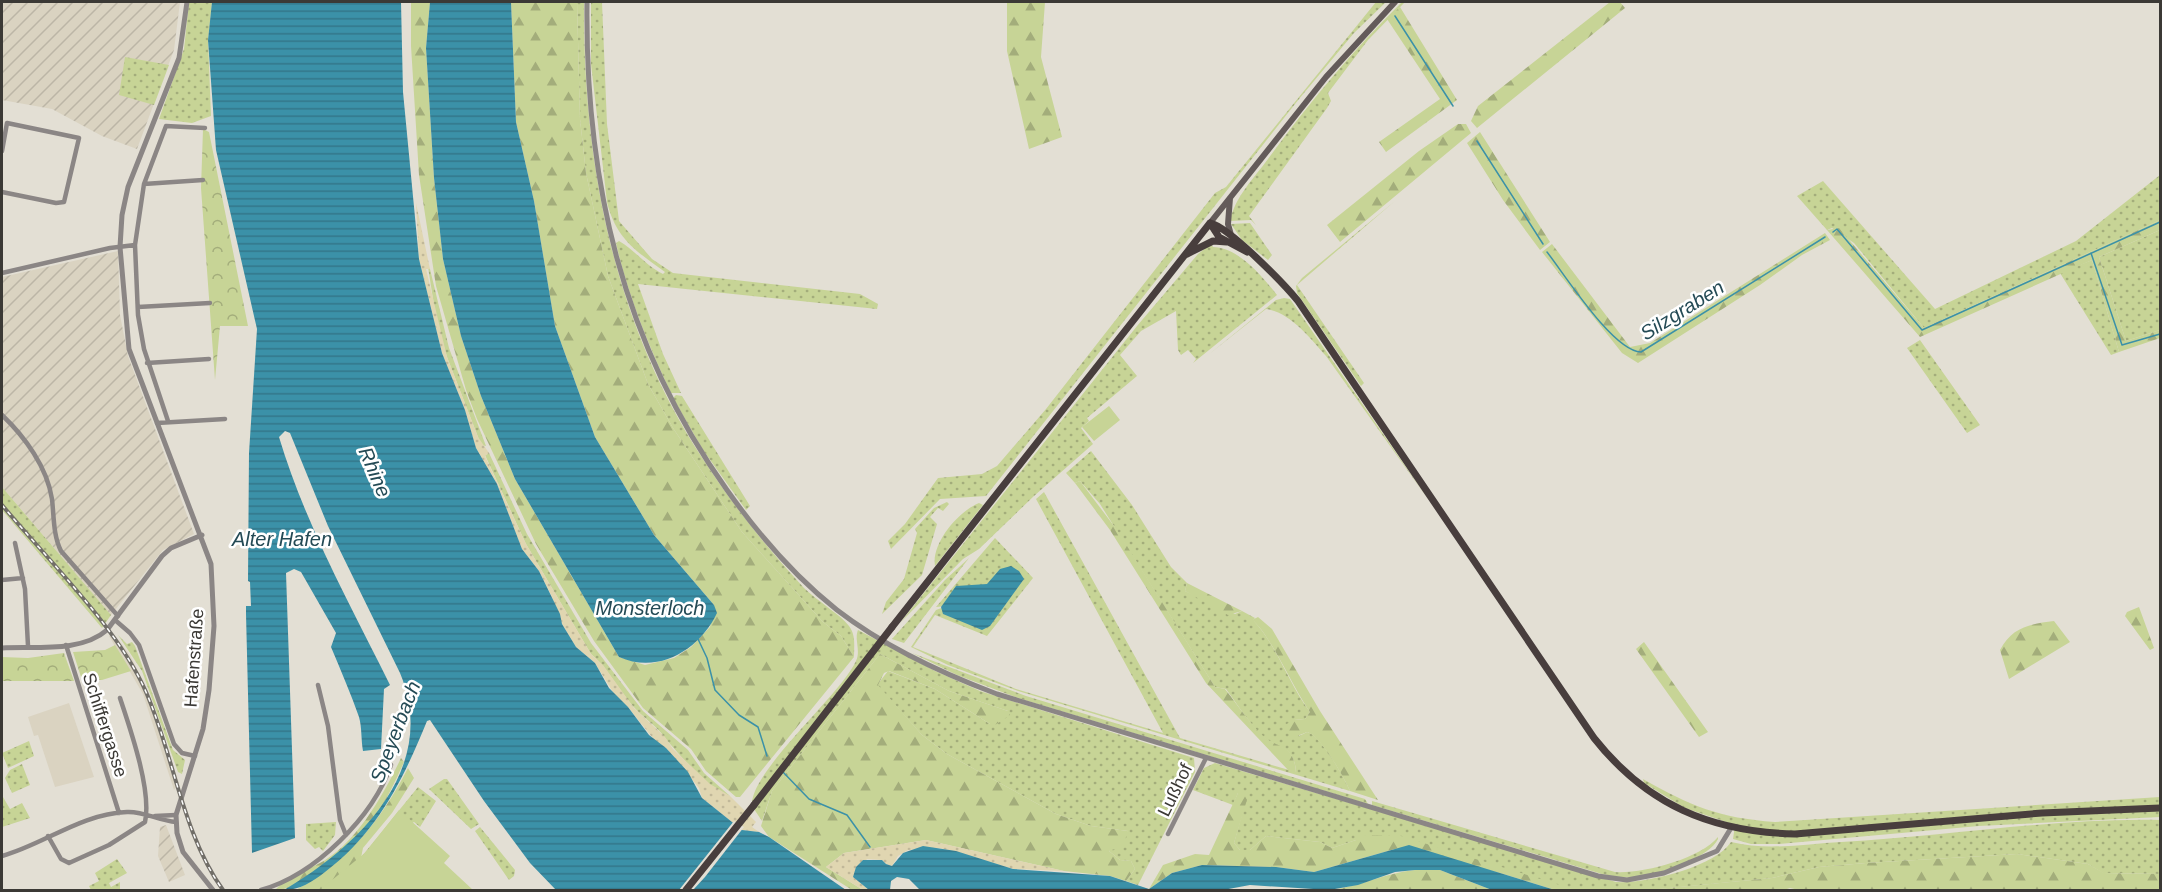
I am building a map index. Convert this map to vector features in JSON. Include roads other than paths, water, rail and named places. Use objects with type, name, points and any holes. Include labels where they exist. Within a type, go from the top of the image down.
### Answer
[{"type":"main road","points":[[686,891],[1184,255],[1326,77],[1395,2]]},
{"type":"main road","points":[[1229,238],[1230,198]]},
{"type":"main road","points":[[1210,223],[1213,231],[1229,238],[1248,252],[1298,301],[1605,752],[1627,776],[1661,800],[1698,818],[1731,828],[1795,834],[2031,814],[2160,808]]},
{"type":"main road","points":[[1184,255],[1210,242],[1229,238]]},
{"type":"street","name":"Hafenstraße","points":[[187,2],[179,58],[128,187],[122,215],[120,247],[129,349],[202,535],[211,564],[214,626],[203,729],[185,782],[176,822],[183,852],[213,891]]},
{"type":"street","points":[[587,2],[590,99],[609,225],[627,294],[655,368],[690,435],[761,534],[794,572],[839,612],[929,665],[1017,701],[1612,879],[1643,879],[1710,855],[1722,846],[1731,828]]},
{"type":"street","points":[[2,151],[3,133],[7,123],[79,138],[64,202],[56,203],[2,192]]},
{"type":"street","points":[[154,123],[166,126],[205,128]]},
{"type":"street","points":[[166,126],[144,184],[135,245],[138,307],[147,363],[168,421]]},
{"type":"street","points":[[144,184],[203,180]]},
{"type":"street","points":[[2,273],[135,245]]},
{"type":"street","points":[[138,307],[210,303]]},
{"type":"street","points":[[147,363],[209,359]]},
{"type":"street","points":[[2,415],[32,452],[44,471],[52,499],[57,540],[61,551],[139,645],[174,744],[182,753],[195,756]]},
{"type":"street","points":[[157,423],[225,418]]},
{"type":"street","points":[[2,648],[66,645],[95,639],[116,618],[167,551],[202,535]]},
{"type":"street","points":[[15,543],[23,578],[28,646]]},
{"type":"street","points":[[2,580],[23,578]]},
{"type":"street","name":"Schiffergasse","points":[[66,645],[119,813]]},
{"type":"street","points":[[318,685],[328,726],[340,820],[346,835]]},
{"type":"street","points":[[48,836],[66,863],[73,862],[145,822],[138,752],[120,698]]},
{"type":"street","name":"Lußhof","points":[[1168,834],[1206,758]]},
{"type":"street","points":[[261,891],[299,872],[346,835],[374,799],[391,765]]},
{"type":"street","points":[[2,856],[30,847],[82,821],[119,813],[153,816],[176,822]]},
{"type":"street","points":[[153,816],[176,815]]},
{"type":"water","points":[[212,2],[401,2],[403,92],[419,259],[442,353],[465,410],[476,448],[497,484],[522,549],[539,571],[560,614],[562,624],[576,647],[595,663],[609,688],[628,707],[649,735],[666,748],[688,772],[702,798],[742,830],[759,832],[769,837],[846,890],[556,890],[530,863],[484,801],[430,720],[427,721],[398,784],[374,823],[360,840],[315,879],[301,887],[284,890],[339,851],[364,827],[385,801],[401,772],[409,741],[410,708],[400,673],[328,526],[290,433],[285,431],[279,437],[302,501],[329,563],[390,685],[384,689],[381,749],[363,751],[359,717],[331,647],[336,633],[301,572],[294,569],[286,573],[295,838],[252,853],[246,606],[251,606],[250,582],[248,581],[249,453],[257,329],[216,150],[208,40]]},
{"type":"water","name":"Monsterloch","points":[[430,2],[511,2],[516,122],[534,201],[555,326],[595,437],[654,535],[714,605],[717,613],[700,638],[677,655],[649,663],[634,662],[619,657],[515,479],[481,396],[461,336],[443,259],[434,178],[426,48]]},
{"type":"water","points":[[1011,566],[1019,571],[1024,579],[990,626],[982,630],[943,614],[941,607],[956,586],[987,584],[1000,569]]},
{"type":"water","points":[[1409,845],[1555,890],[1492,890],[1440,870],[1395,872],[1358,885],[1329,890],[1250,885],[1223,890],[920,890],[909,879],[897,877],[891,881],[890,890],[869,890],[853,877],[856,867],[863,860],[882,860],[892,866],[903,853],[923,846],[956,851],[1013,869],[1110,876],[1149,889],[1172,873],[1202,865],[1276,867],[1314,872]]},
{"type":"waterway","name":"Silzgraben","points":[[1395,16],[1453,106]]},
{"type":"waterway","name":"Silzgraben","points":[[1477,141],[1543,244]]},
{"type":"waterway","name":"Silzgraben","points":[[1833,232],[1837,229],[1922,330],[2160,222]]},
{"type":"waterway","name":"Silzgraben","points":[[1547,252],[1604,326],[1617,339],[1641,352],[1825,237]]},
{"type":"waterway","name":"Silzgraben","points":[[2091,253],[2122,345],[2160,334]]},
{"type":"waterway","points":[[698,639],[707,658],[715,690],[739,715],[758,727],[767,756]]},
{"type":"waterway","points":[[782,771],[809,799],[847,815],[870,847]]},
{"type":"railway","points":[[2,505],[100,619],[134,668],[156,717],[198,844],[223,890]]},
{"type":"water label","name":"Rhine","points":[[375,472]]},
{"type":"water label","name":"Alter Hafen","points":[[282,539]]},
{"type":"water label","name":"Speyerbach","points":[[395,732]]}]
